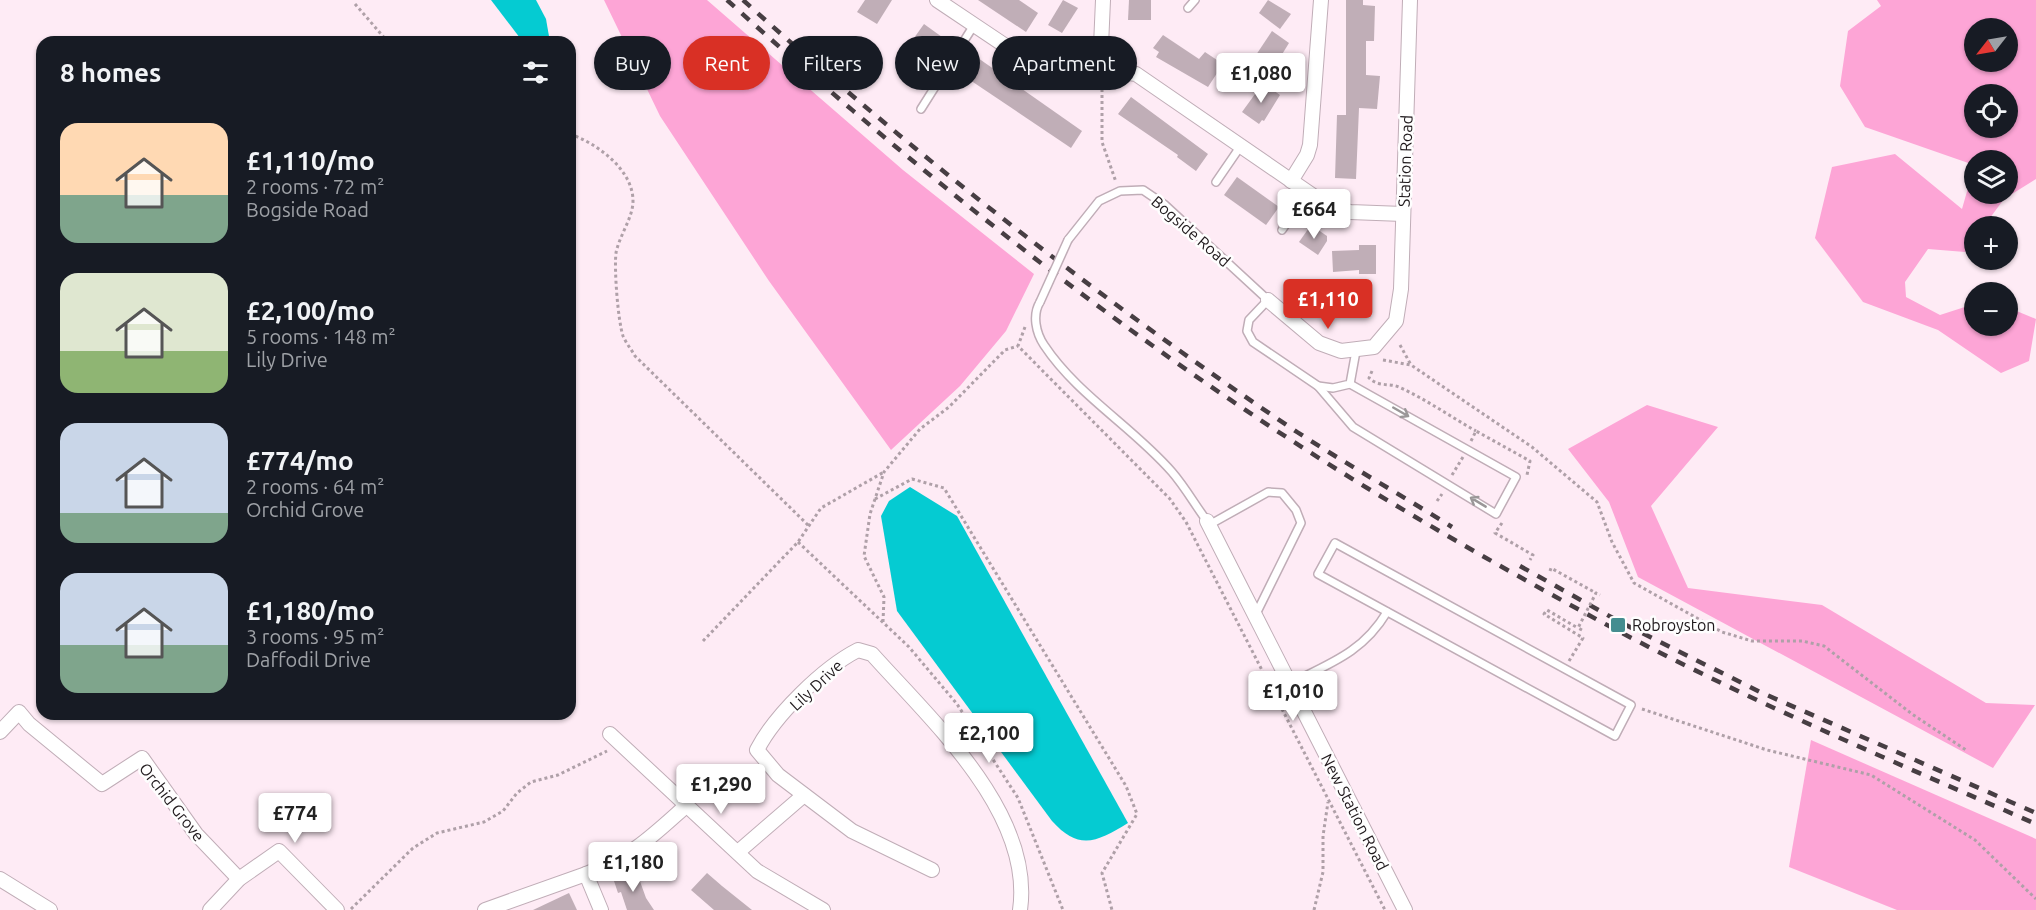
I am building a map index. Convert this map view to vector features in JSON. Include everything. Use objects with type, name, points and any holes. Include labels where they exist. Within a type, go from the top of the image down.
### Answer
[{"type":"street","points":[[937,0],[992,37]]},
{"type":"street","points":[[1102,36],[1104,0]]},
{"type":"street","points":[[1291,181],[1307,155],[1310,145],[1321,0]]},
{"type":"street","name":"Station Road","points":[[1356,351],[1374,347],[1396,321],[1401,289],[1410,0]]},
{"type":"street","points":[[1137,75],[1328,206],[1350,212],[1403,214]]},
{"type":"street","name":"Bogside Road","points":[[1268,300],[1319,343],[1341,351],[1356,351]]},
{"type":"street","name":"New Station Road","points":[[1208,523],[1405,910]]},
{"type":"street","name":"Lily Drive","points":[[932,870],[852,831],[778,775],[757,750],[765,735],[790,708],[844,657],[858,650],[872,654],[974,769],[1011,837],[1019,862],[1023,891],[1020,910]]},
{"type":"street","name":"Orchid Grove","points":[[0,732],[19,712],[29,724],[102,784],[142,758],[196,834],[239,879]]},
{"type":"street","points":[[610,734],[757,871],[823,910]]},
{"type":"street","points":[[738,852],[804,795]]},
{"type":"street","points":[[485,910],[619,862],[637,850],[687,805]]},
{"type":"street","points":[[210,910],[239,879],[279,851],[337,910]]},
{"type":"street","points":[[586,874],[601,910]]},
{"type":"street","points":[[0,879],[50,910]]},
{"type":"lane","points":[[1188,8],[1195,0]]},
{"type":"lane","points":[[921,109],[974,25]]},
{"type":"lane","points":[[1216,182],[1240,147]]},
{"type":"lane","name":"Bogside Road","points":[[1120,191],[1143,190],[1165,205],[1268,300]]},
{"type":"lane","points":[[1120,191],[1099,201],[1068,240],[1038,305],[1036,327],[1043,345],[1076,382],[1172,472],[1208,523],[1268,492],[1282,493],[1296,510],[1301,524],[1255,615]]},
{"type":"lane","points":[[1281,230],[1307,193]]},
{"type":"lane","points":[[1268,300],[1249,320],[1247,331],[1253,342],[1318,386],[1353,427],[1496,514],[1516,477],[1350,384],[1333,388],[1318,386]]},
{"type":"lane","points":[[1350,384],[1356,351]]},
{"type":"lane","points":[[1335,543],[1631,705],[1614,736],[1387,612],[1318,574],[1335,543]]},
{"type":"lane","points":[[1291,683],[1355,650],[1376,630],[1387,612]]},
{"type":"path","points":[[356,4],[383,36]]},
{"type":"path","points":[[1103,90],[1102,142],[1120,191]]},
{"type":"path","points":[[576,136],[588,140],[612,159],[627,180],[633,201],[616,254],[620,324],[624,338],[635,356],[809,526]]},
{"type":"path","points":[[1018,346],[1020,335],[1038,305]]},
{"type":"path","points":[[1400,345],[1411,365]]},
{"type":"path","points":[[703,641],[798,542],[821,508],[884,472],[920,429],[949,407],[1005,350],[1018,346]]},
{"type":"path","points":[[1018,346],[1170,499],[1186,522],[1385,910]]},
{"type":"path","points":[[1383,360],[1411,365],[1562,470],[1597,502],[1612,542],[1634,583],[1722,632],[1752,641],[1802,641],[1824,646],[1912,714],[1966,750]]},
{"type":"path","points":[[1372,371],[1369,378],[1380,386],[1398,386],[1476,431]]},
{"type":"path","points":[[884,472],[875,499],[864,556],[884,597],[884,623]]},
{"type":"path","points":[[875,499],[912,479],[944,488],[1126,786],[1137,814],[1102,873],[1112,910]]},
{"type":"path","points":[[1495,533],[1533,555],[1530,560]]},
{"type":"path","points":[[1550,571],[1551,568],[1598,594],[1580,629],[1547,610],[1544,614],[1583,638],[1565,669]]},
{"type":"path","points":[[1631,705],[1767,750],[1871,775],[1975,840],[2036,899]]},
{"type":"path","points":[[349,910],[413,848],[437,833],[484,822],[503,811],[517,793],[531,782],[558,775],[579,763],[622,745]]},
{"type":"path","points":[[1314,910],[1323,872],[1323,836],[1328,802]]},
{"type":"shaded area","points":[[604,0],[707,0],[749,36],[683,36],[683,90],[770,90],[770,55],[782,65],[782,90],[811,90],[903,170],[1034,274],[1006,331],[960,386],[891,450],[769,281],[660,116],[647,90],[671,90],[671,36],[621,36]]},
{"type":"shaded area","points":[[1877,0],[2036,0],[2036,179],[2018,190],[2018,150],[1964,150],[1964,162],[1865,127],[1840,86],[1848,31],[1881,6]]},
{"type":"shaded area","points":[[1895,154],[1962,209],[1964,202],[1964,204],[2000,204],[1991,216],[1964,216],[1964,252],[1928,249],[1905,282],[1906,297],[1940,315],[1964,307],[1964,336],[2018,336],[2018,312],[2036,319],[2029,361],[2001,373],[1938,330],[1863,302],[1815,238],[1832,167]]},
{"type":"shaded area","points":[[1647,405],[1718,427],[1651,506],[1688,588],[1822,605],[1986,703],[2035,705],[1993,768],[1638,577],[1609,502],[1568,449]]},
{"type":"shaded area","points":[[1811,740],[2036,839],[2036,910],[1897,910],[1789,867]]},
{"type":"water","points":[[491,0],[536,0],[546,19],[549,36],[518,36]]},
{"type":"water","points":[[910,487],[957,516],[1128,823],[1097,839],[1080,840],[1071,837],[1052,821],[897,611],[881,516],[889,501]]},
{"type":"building","points":[[865,0],[892,0],[877,24],[857,12]]},
{"type":"building","points":[[978,0],[1019,0],[1038,13],[1026,32]]},
{"type":"building","points":[[1063,0],[1078,8],[1062,33],[1048,25]]},
{"type":"building","points":[[1129,0],[1151,0],[1151,20],[1128,20]]},
{"type":"building","points":[[1268,0],[1291,14],[1280,29],[1259,13]]},
{"type":"building","points":[[1346,0],[1363,0],[1363,5],[1375,6],[1374,41],[1366,41],[1366,75],[1380,76],[1377,109],[1359,108],[1356,179],[1335,178],[1337,115],[1346,115]]},
{"type":"building","points":[[924,24],[941,36],[915,36]]},
{"type":"building","points":[[1272,31],[1289,43],[1270,74],[1252,61]]},
{"type":"building","points":[[1163,35],[1199,59],[1205,52],[1223,64],[1208,87],[1156,57],[1159,52],[1153,48]]},
{"type":"building","points":[[980,59],[992,68],[992,90],[1024,90],[1082,131],[1071,148],[980,87]]},
{"type":"building","points":[[1263,83],[1280,95],[1264,121],[1262,120],[1259,124],[1242,112]]},
{"type":"building","points":[[1131,97],[1208,154],[1196,171],[1177,157],[1178,155],[1118,114]]},
{"type":"building","points":[[1237,177],[1279,207],[1266,225],[1224,195]]},
{"type":"building","points":[[1311,225],[1327,236],[1327,241],[1318,255],[1299,242]]},
{"type":"building","points":[[1359,245],[1376,245],[1376,274],[1359,274],[1359,270],[1333,272],[1332,251],[1359,250]]},
{"type":"building","points":[[637,873],[646,898],[654,910],[627,910],[621,892],[618,893],[614,881]]},
{"type":"building","points":[[707,873],[752,910],[714,910],[691,890]]},
{"type":"building","points":[[569,893],[577,910],[533,910]]},
{"type":"railway","points":[[727,0],[862,119],[1002,233],[1146,341],[1328,464],[1505,568],[1689,667],[1804,722],[2036,824]]},
{"type":"railway","points":[[743,0],[943,171],[1082,279],[1297,432],[1452,527]]},
{"type":"railway","points":[[1520,566],[1620,622],[1760,692],[2036,813]]},
{"type":"place","name":"Robroyston","points":[[1618,625]]}]
